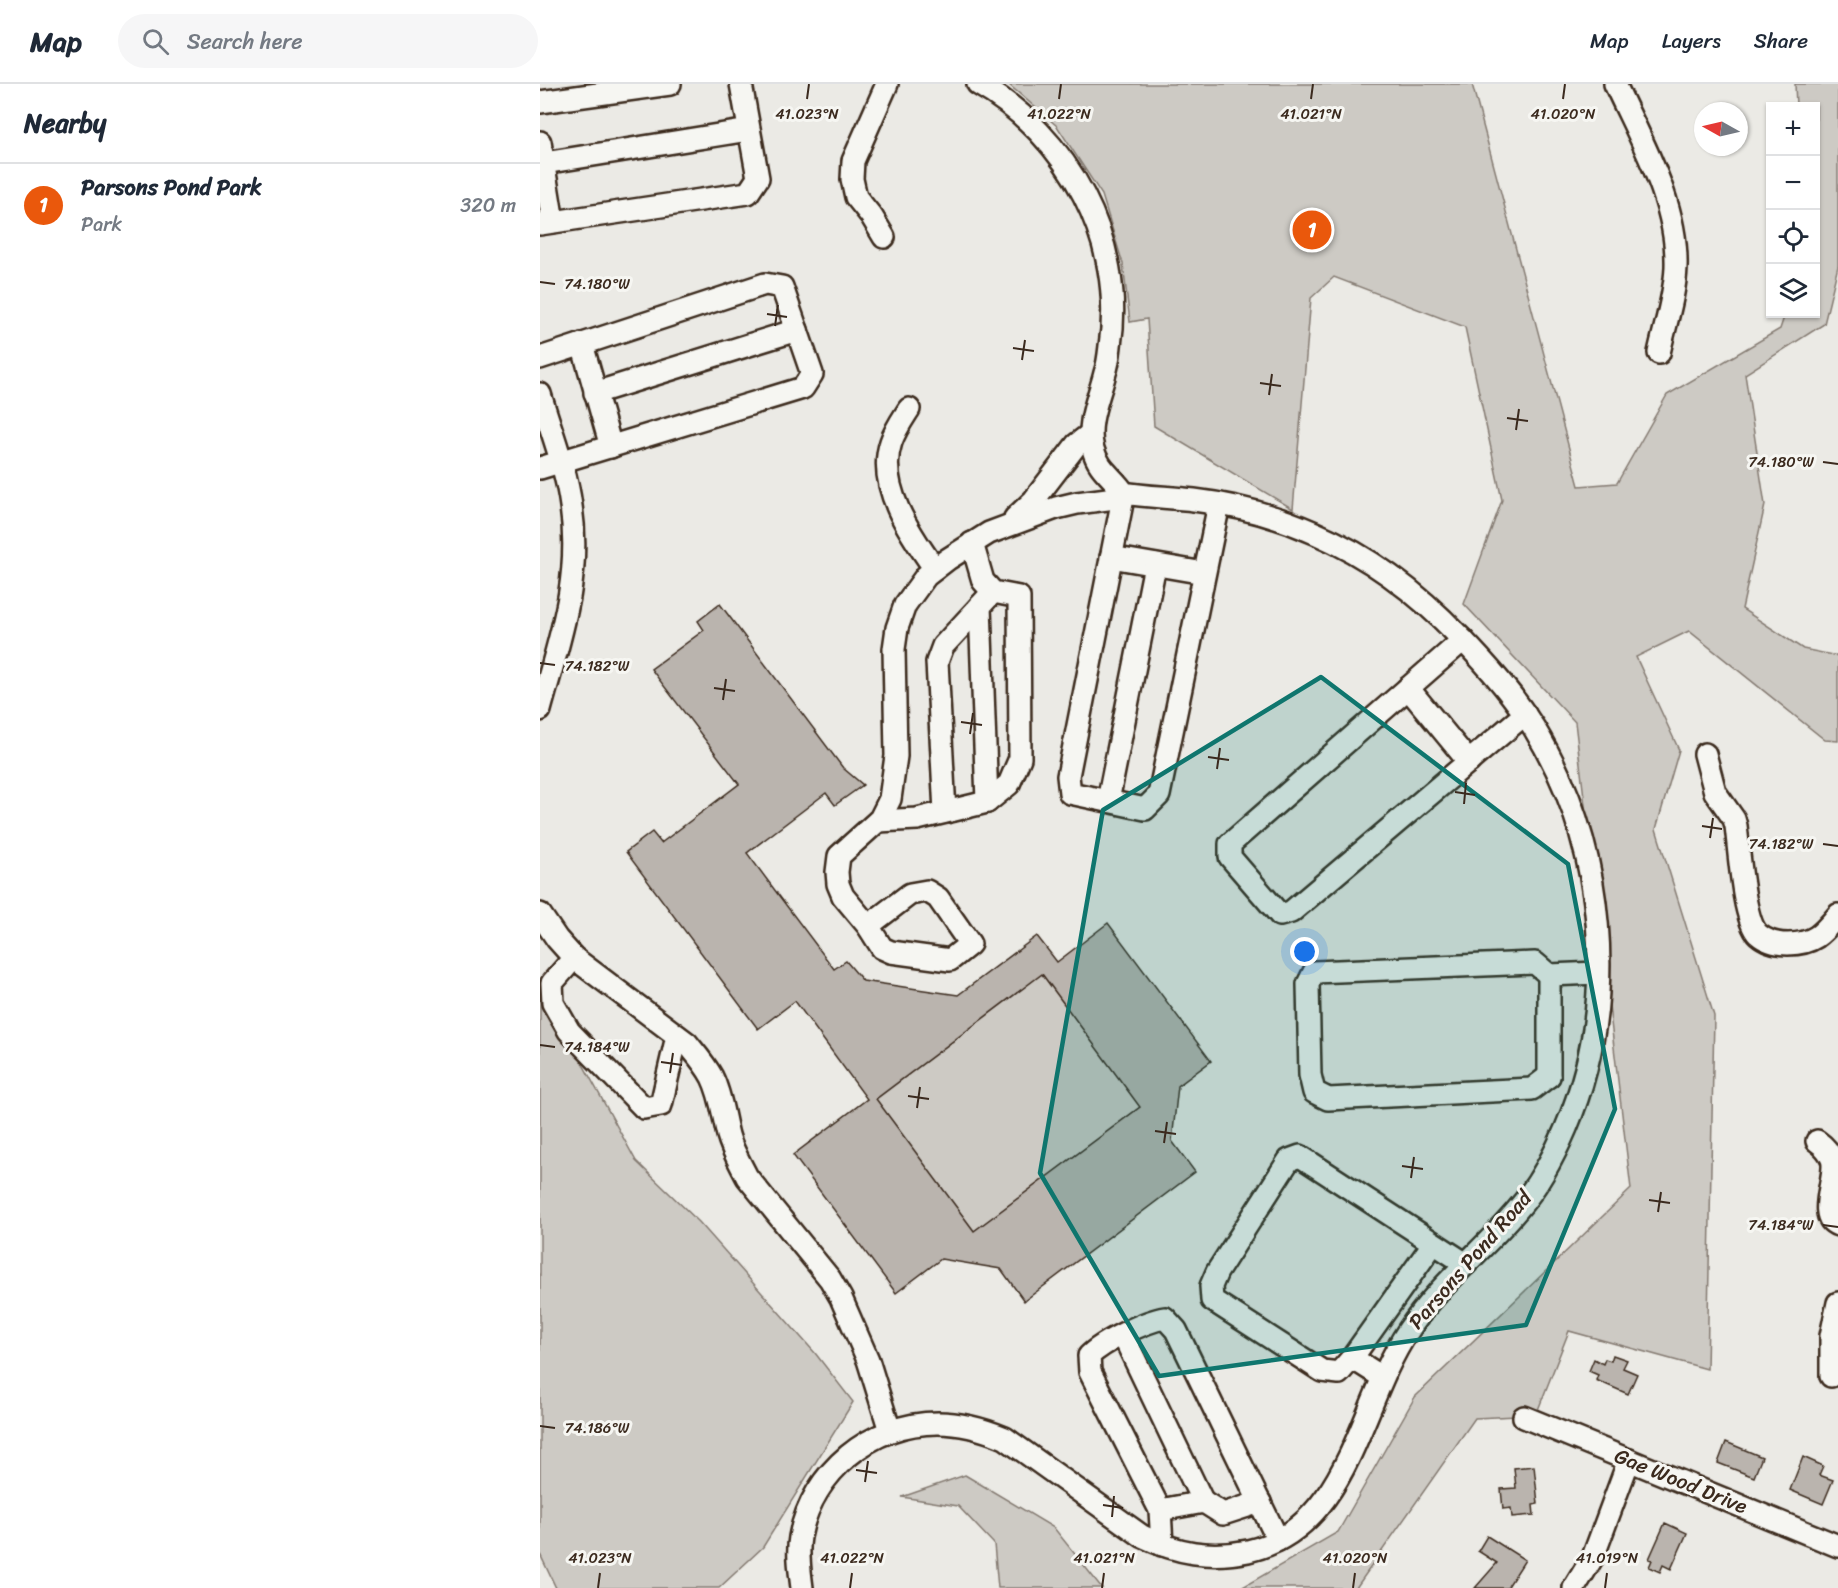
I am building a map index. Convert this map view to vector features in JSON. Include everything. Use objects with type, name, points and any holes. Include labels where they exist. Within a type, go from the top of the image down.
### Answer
[{"type":"street","points":[[540,102],[670,84]]},
{"type":"street","points":[[540,142],[544,163],[547,223],[748,193],[758,178],[741,84]]},
{"type":"street","points":[[884,237],[856,197],[852,179],[853,161],[887,84]]},
{"type":"street","points":[[978,84],[1007,102],[1032,123],[1053,147],[1083,193],[1096,222],[1105,248],[1113,312],[1106,371],[1090,434],[1098,463],[1124,493]]},
{"type":"street","points":[[1615,84],[1664,194],[1672,218],[1676,243],[1676,269],[1659,353]]},
{"type":"street","points":[[544,163],[749,130]]},
{"type":"street","points":[[540,358],[765,284],[782,287],[812,374],[803,388],[540,468]]},
{"type":"street","points":[[596,393],[797,330]]},
{"type":"street","points":[[582,344],[610,447]]},
{"type":"street","points":[[540,394],[561,463],[571,505],[574,536],[569,602],[540,710]]},
{"type":"street","points":[[909,410],[891,443],[888,476],[900,511],[935,569]]},
{"type":"street","points":[[1005,526],[1034,500],[1077,444],[1090,434]]},
{"type":"street","points":[[868,926],[843,896],[838,884],[837,872],[839,856],[878,821],[890,799],[896,756],[894,649],[897,628],[905,605],[926,576],[972,543],[1005,526],[1056,508],[1115,498],[1124,493]]},
{"type":"street","points":[[1124,493],[1068,776],[1070,793],[1145,809],[1159,795],[1219,504]]},
{"type":"street","name":"Parsons Pond Road","points":[[802,1588],[800,1540],[810,1505],[819,1488],[834,1468],[851,1453],[890,1431],[912,1425],[962,1424],[1005,1438],[1142,1536],[1162,1545],[1185,1552],[1207,1555],[1232,1554],[1255,1549],[1278,1540],[1320,1507],[1333,1489],[1382,1377],[1409,1329],[1428,1305],[1520,1208],[1530,1194],[1548,1166],[1565,1131],[1588,1062],[1594,1030],[1598,974],[1596,912],[1581,836],[1554,764],[1525,714],[1490,667],[1439,615],[1411,591],[1381,569],[1316,533],[1281,520],[1219,504],[1124,493]]},
{"type":"street","points":[[972,543],[986,599],[987,802]]},
{"type":"street","points":[[1111,557],[1204,573]]},
{"type":"street","points":[[1108,801],[1155,565]]},
{"type":"street","points":[[878,821],[917,819],[987,802],[1009,784],[1020,758],[1019,597],[986,599],[943,646],[938,662],[945,812]]},
{"type":"street","points":[[1463,640],[1230,843],[1230,857],[1280,915],[1292,912],[1525,714]]},
{"type":"street","points":[[1408,688],[1469,762]]},
{"type":"street","points":[[1705,754],[1715,792],[1734,819],[1749,916],[1757,933],[1774,943],[1803,943],[1819,936],[1838,915]]},
{"type":"street","points":[[540,914],[557,939],[574,958],[687,1043],[702,1060],[719,1095],[728,1137],[747,1177],[830,1279],[841,1298],[868,1360],[890,1431]]},
{"type":"street","points":[[574,958],[552,983],[553,1003],[569,1031],[644,1108],[661,1105],[677,1036]]},
{"type":"street","points":[[1581,1085],[1549,1077],[1532,1089],[1328,1099],[1314,1092],[1310,1075],[1308,984],[1314,972],[1500,964],[1535,963],[1549,975],[1598,974]]},
{"type":"street","points":[[1549,975],[1549,1077]]},
{"type":"street","points":[[1817,1141],[1825,1147],[1833,1161],[1828,1208],[1829,1218],[1838,1225]]},
{"type":"street","points":[[1433,1244],[1339,1373],[1322,1371],[1212,1300],[1211,1286],[1217,1272],[1289,1160],[1300,1156],[1466,1264]]},
{"type":"street","points":[[1830,1376],[1831,1336],[1838,1302]]},
{"type":"street","points":[[1162,1545],[1160,1510],[1090,1372],[1089,1356],[1098,1347],[1154,1320],[1165,1318],[1176,1330],[1278,1540]]},
{"type":"street","points":[[1123,1335],[1203,1502],[1223,1514],[1260,1502]]},
{"type":"street","points":[[1352,1358],[1382,1377]]},
{"type":"street","name":"Gae Wood Drive","points":[[1524,1417],[1838,1546]]},
{"type":"street","points":[[1574,1588],[1593,1557],[1629,1460]]},
{"type":"street","points":[[1160,1510],[1203,1502]]},
{"type":"highlighted area","points":[[1321,677],[1568,864],[1615,1109],[1526,1325],[1159,1376],[1040,1173],[1103,810]]},
{"type":"shaded area","points":[[1008,84],[1472,84],[1579,486],[1617,483],[1667,395],[1780,329],[1784,318],[1820,318],[1820,102],[1796,102],[1795,84],[1838,84],[1838,266],[1824,324],[1745,374],[1765,505],[1742,609],[1803,649],[1838,656],[1838,741],[1825,740],[1689,631],[1636,657],[1679,750],[1656,829],[1714,1016],[1707,1369],[1569,1331],[1536,1415],[1475,1418],[1356,1588],[1241,1588],[1338,1532],[1415,1397],[1631,1189],[1575,722],[1464,604],[1502,500],[1465,327],[1334,277],[1311,298],[1293,509],[1154,426],[1147,319],[1130,322],[1123,264],[1102,195],[1057,126]]},
{"type":"shaded area","points":[[1042,974],[1140,1107],[974,1231],[876,1099]]},
{"type":"shaded area","points":[[540,986],[636,1161],[699,1222],[815,1353],[853,1402],[763,1547],[719,1588],[556,1588],[540,1554]]},
{"type":"shaded area","points":[[965,1475],[1054,1528],[1102,1588],[998,1588],[994,1544],[958,1506],[902,1497]]},
{"type":"building","points":[[720,604],[843,768],[863,785],[835,805],[826,793],[747,853],[834,969],[846,961],[863,981],[958,995],[1037,936],[1057,962],[1108,923],[1211,1061],[1178,1086],[1172,1141],[1195,1172],[1024,1301],[1001,1269],[941,1259],[896,1293],[793,1155],[867,1099],[795,1001],[758,1029],[626,852],[652,832],[661,843],[739,784],[651,669],[704,630],[698,621]],"holes":[[[1042,974],[1140,1107],[974,1231],[876,1099]]]},
{"type":"building","points":[[1613,1355],[1627,1360],[1623,1368],[1637,1374],[1628,1394],[1596,1380],[1598,1375],[1589,1371],[1594,1359],[1603,1364],[1605,1359],[1611,1361]]},
{"type":"building","points":[[1726,1442],[1762,1457],[1754,1477],[1718,1463]]},
{"type":"building","points":[[1803,1457],[1823,1466],[1819,1475],[1833,1480],[1823,1504],[1790,1490]]},
{"type":"building","points":[[1534,1466],[1538,1504],[1533,1505],[1534,1515],[1512,1517],[1511,1508],[1503,1509],[1501,1489],[1516,1488],[1514,1468]]},
{"type":"building","points":[[1665,1523],[1687,1533],[1671,1569],[1663,1565],[1660,1572],[1649,1567],[1652,1560],[1649,1559]]},
{"type":"building","points":[[1487,1536],[1525,1560],[1507,1588],[1475,1588],[1497,1563],[1478,1551]]},
{"type":"place","name":"Parsons Pond Park","points":[[1312,230]]}]
